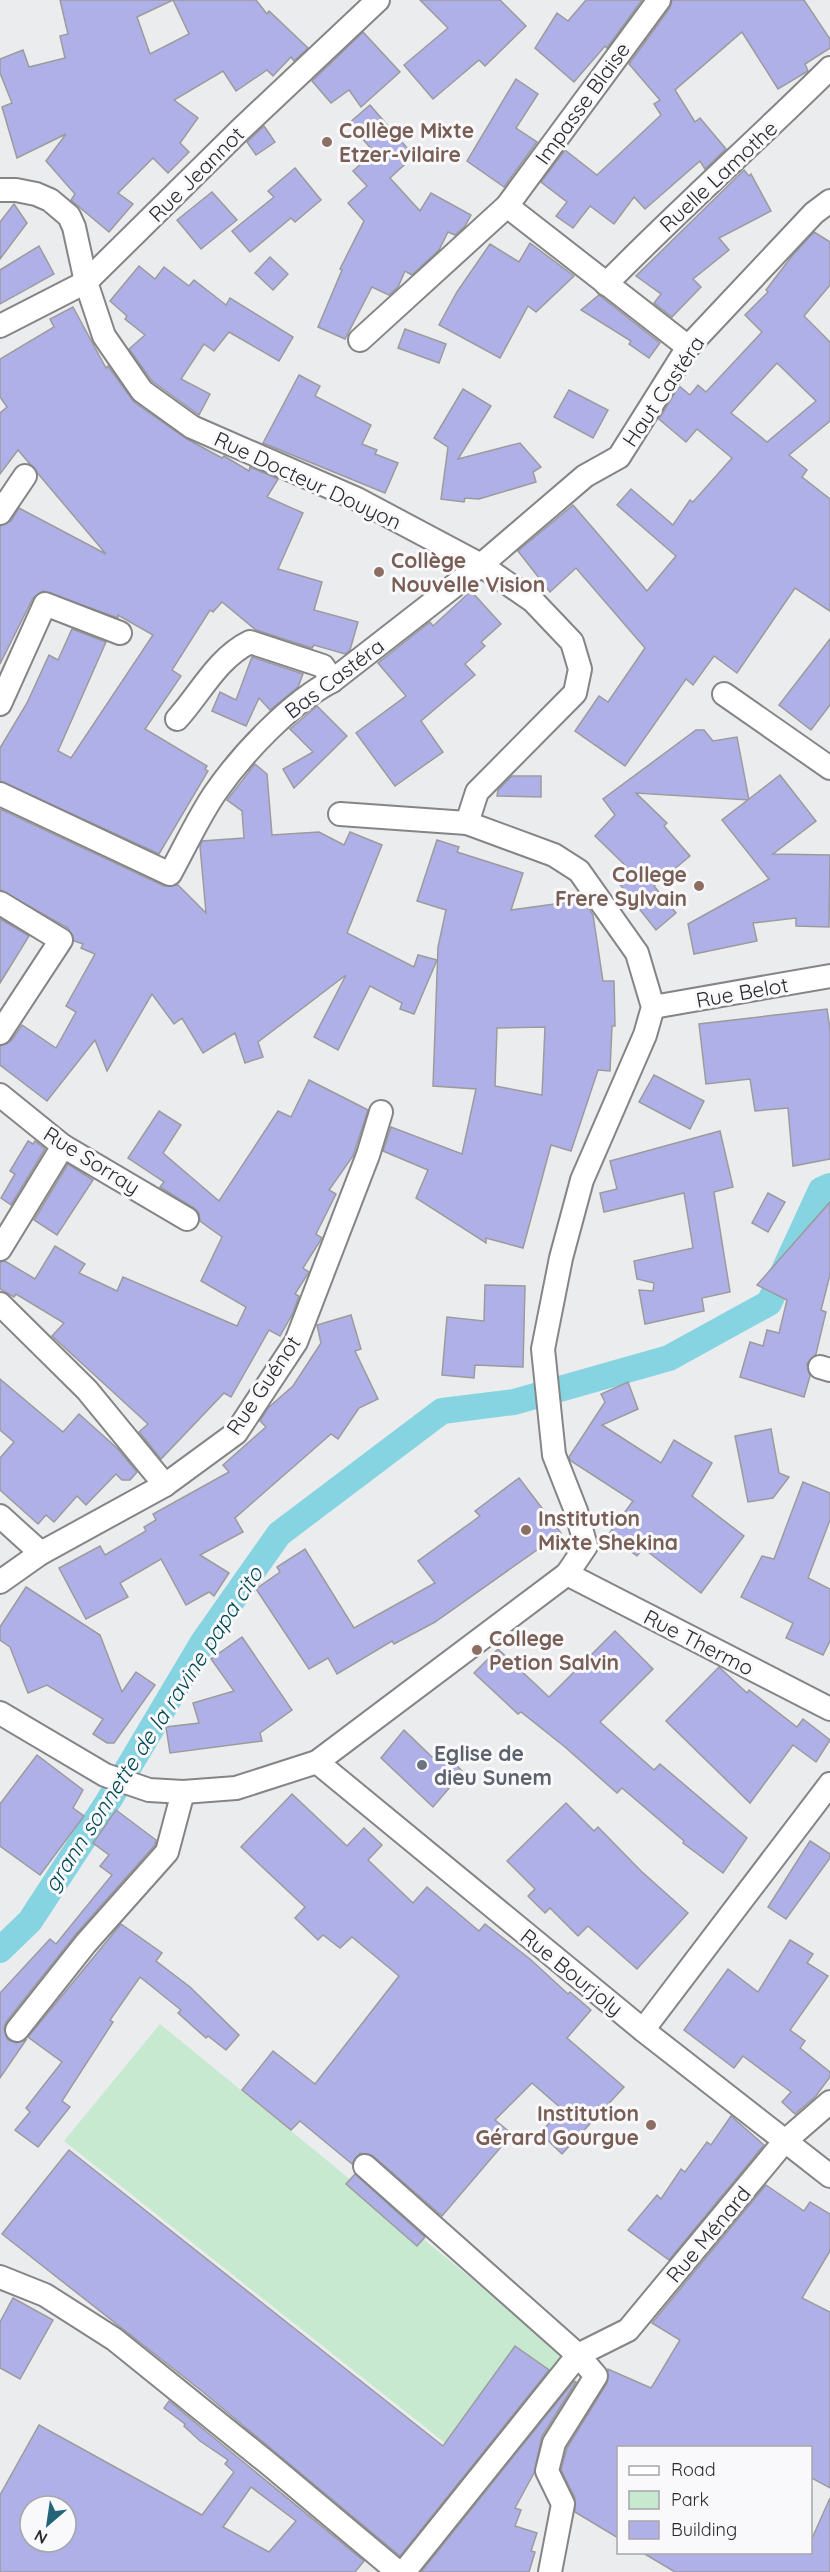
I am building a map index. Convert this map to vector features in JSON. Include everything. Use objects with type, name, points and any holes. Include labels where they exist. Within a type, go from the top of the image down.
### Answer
[{"type":"street","name":"Rue Jeannot","points":[[0,326],[86,282],[239,131],[378,0]]},
{"type":"street","name":"Impasse Blaise","points":[[360,340],[507,206],[659,0]]},
{"type":"street","name":"Ruelle Lamothe","points":[[606,284],[701,189],[750,147],[830,68]]},
{"type":"street","name":"Rue Docteur Douyon","points":[[0,190],[36,194],[60,207],[74,227],[86,282],[104,336],[142,391],[192,427],[357,499],[481,565],[533,601],[572,642],[580,669],[575,693],[477,792],[467,823]]},
{"type":"street","points":[[507,206],[688,347]]},
{"type":"street","name":"Haut Castéra","points":[[481,565],[585,476],[619,457],[688,347],[825,211]]},
{"type":"street","points":[[0,513],[25,476]]},
{"type":"street","name":"Bas Castéra","points":[[0,794],[170,873],[216,792],[271,727],[309,693],[332,681],[481,565]]},
{"type":"street","points":[[0,704],[45,604],[120,633]]},
{"type":"street","points":[[177,719],[210,676],[240,647],[249,642],[322,666],[332,681]]},
{"type":"street","points":[[724,694],[830,768]]},
{"type":"street","points":[[0,1713],[105,1775],[149,1790],[183,1792],[236,1788],[317,1762],[567,1574],[586,1546],[576,1511],[554,1455],[543,1349],[561,1258],[582,1180],[645,1035],[653,1007],[637,953],[579,871],[554,855],[467,823],[340,814]]},
{"type":"street","points":[[0,903],[61,940],[0,1033]]},
{"type":"street","name":"Rue Belot","points":[[653,1007],[830,976]]},
{"type":"street","name":"Rue Sorray","points":[[0,1095],[63,1146],[188,1219]]},
{"type":"street","name":"Rue Guénot","points":[[0,1582],[40,1553],[165,1485],[236,1434],[296,1342],[368,1155],[381,1112]]},
{"type":"street","points":[[0,1249],[63,1146]]},
{"type":"street","points":[[0,1304],[87,1390],[165,1485]]},
{"type":"street","points":[[0,1516],[40,1553]]},
{"type":"street","name":"Rue Thermo","points":[[567,1574],[830,1709]]},
{"type":"street","name":"Rue Bourjoly","points":[[317,1762],[643,2030],[830,2176]]},
{"type":"street","points":[[643,2030],[830,1784]]},
{"type":"street","points":[[17,2030],[86,1943],[167,1852],[183,1792]]},
{"type":"street","name":"Rue Ménard","points":[[578,2355],[628,2330],[784,2142],[830,2102]]},
{"type":"street","points":[[365,2166],[578,2355],[596,2376],[554,2443],[546,2471],[563,2504],[550,2572]]},
{"type":"street","points":[[0,2277],[45,2295],[114,2339],[398,2572]]},
{"type":"street","points":[[404,2572],[578,2355]]},
{"type":"green space","points":[[160,2024],[581,2368],[488,2477],[64,2141]]},
{"type":"building","points":[[60,0],[173,0],[256,0],[267,14],[269,11],[308,48],[294,61],[291,57],[273,76],[267,70],[236,91],[223,71],[174,100],[198,118],[180,143],[189,152],[168,173],[153,158],[118,193],[133,204],[109,232],[71,200],[75,194],[46,161],[66,134],[17,158],[2,107],[12,103],[0,73],[0,59],[23,50],[29,67],[65,58],[60,36],[68,34]],"holes":[[[173,0],[189,34],[150,54],[137,17]]]},
{"type":"building","points":[[420,0],[500,0],[526,26],[485,66],[479,60],[433,99],[404,65],[448,28]]},
{"type":"building","points":[[586,0],[642,0],[607,48],[605,46],[574,82],[535,48],[557,13],[568,21]]},
{"type":"building","points":[[672,0],[804,0],[830,39],[830,48],[805,64],[808,71],[778,89],[742,32],[675,90],[695,122],[700,118],[726,149],[705,169],[700,161],[645,209],[634,197],[614,224],[590,206],[573,228],[556,216],[567,202],[541,182],[565,150],[597,175],[661,115],[654,104],[660,100],[629,64],[670,8]]},
{"type":"building","points":[[363,32],[400,72],[361,107],[349,90],[331,103],[312,81]]},
{"type":"building","points":[[516,79],[538,94],[516,128],[537,142],[504,187],[467,161]]},
{"type":"building","points":[[370,105],[414,156],[390,178],[420,211],[431,193],[471,215],[465,226],[455,235],[448,232],[439,250],[412,275],[405,271],[398,287],[389,295],[372,287],[345,339],[318,327],[342,270],[340,269],[364,221],[348,203],[367,186],[353,171],[374,152],[349,123]]},
{"type":"building","points":[[264,126],[275,142],[256,155],[247,142]]},
{"type":"building","points":[[295,168],[321,200],[295,222],[291,218],[250,252],[232,231],[274,197],[268,191]]},
{"type":"building","points":[[744,170],[749,176],[751,174],[771,211],[719,238],[729,250],[693,279],[701,287],[672,317],[654,303],[661,294],[636,276]]},
{"type":"building","points":[[212,192],[237,220],[201,249],[177,220]]},
{"type":"building","points":[[14,204],[27,223],[0,259],[0,222]]},
{"type":"building","points":[[814,232],[830,242],[830,285],[804,316],[830,342],[830,421],[789,455],[807,470],[802,477],[830,499],[830,611],[795,588],[737,673],[714,656],[693,685],[686,679],[625,766],[575,731],[599,696],[608,702],[645,648],[576,568],[550,592],[518,551],[573,505],[647,591],[676,556],[617,505],[631,489],[673,525],[690,500],[693,502],[732,458],[697,429],[686,442],[659,419],[679,386],[690,395],[698,385],[706,392],[762,332],[745,315],[768,292],[766,290]],"holes":[[[777,363],[816,401],[767,442],[731,413]]]},
{"type":"building","points":[[530,243],[574,276],[536,312],[528,306],[500,358],[439,325],[457,292],[490,244],[519,262]]},
{"type":"building","points":[[39,246],[54,274],[0,304],[0,270]]},
{"type":"building","points":[[270,257],[288,274],[273,290],[255,273]]},
{"type":"building","points":[[139,266],[155,279],[164,267],[189,286],[194,280],[226,305],[230,298],[293,337],[279,361],[229,332],[214,351],[204,344],[181,379],[210,394],[199,415],[152,381],[129,349],[145,335],[125,319],[127,316],[110,301]]},
{"type":"building","points":[[599,295],[660,343],[649,358],[629,344],[631,341],[581,310]]},
{"type":"building","points":[[73,307],[106,368],[108,366],[134,402],[187,439],[222,458],[224,456],[249,471],[250,467],[278,479],[267,497],[303,513],[278,569],[322,582],[314,610],[358,622],[350,650],[345,654],[314,645],[312,648],[256,630],[222,602],[213,612],[210,610],[172,670],[181,676],[145,729],[207,766],[205,769],[208,771],[159,854],[0,781],[0,748],[27,703],[49,655],[58,660],[72,629],[106,642],[58,751],[71,758],[153,635],[118,615],[118,618],[43,591],[33,598],[0,664],[0,526],[11,521],[19,508],[106,554],[18,450],[0,474],[0,413],[7,407],[0,397],[0,359],[54,327],[50,319]]},
{"type":"building","points":[[405,329],[446,344],[439,363],[398,348]]},
{"type":"building","points":[[299,375],[320,386],[315,396],[371,425],[362,444],[377,450],[375,454],[398,463],[385,493],[263,443]]},
{"type":"building","points":[[463,389],[491,406],[458,459],[520,443],[541,467],[533,472],[536,482],[479,499],[465,498],[464,502],[441,499],[448,447],[434,438]]},
{"type":"building","points":[[569,390],[608,410],[593,438],[554,417]]},
{"type":"building","points":[[471,591],[501,624],[481,642],[485,646],[465,664],[475,675],[421,721],[443,752],[395,786],[356,733],[406,696],[378,663],[430,622],[433,626]]},
{"type":"building","points":[[830,639],[830,705],[811,730],[779,705]]},
{"type":"building","points":[[252,657],[303,674],[298,687],[270,710],[259,698],[246,726],[212,711],[220,692],[236,700]]},
{"type":"building","points":[[317,706],[347,736],[294,788],[283,769],[313,752],[290,729]]},
{"type":"building","points":[[696,730],[704,730],[713,741],[737,737],[749,800],[636,793],[667,823],[664,826],[690,856],[654,886],[676,913],[656,930],[618,882],[631,871],[595,836],[615,815],[603,799]]},
{"type":"building","points":[[255,764],[267,774],[272,835],[319,832],[344,845],[350,832],[382,845],[347,933],[414,967],[418,955],[437,960],[414,1014],[400,1009],[402,1003],[370,986],[338,1050],[314,1037],[346,975],[258,1042],[263,1057],[245,1063],[235,1033],[203,1053],[182,1018],[174,1024],[152,994],[107,1071],[95,1040],[47,1101],[0,1065],[0,1046],[11,1041],[22,1025],[56,1048],[76,1012],[66,1006],[95,954],[81,948],[83,944],[74,941],[68,928],[0,890],[0,809],[164,886],[178,885],[206,913],[200,846],[202,841],[244,838],[242,811],[227,800]]},
{"type":"building","points":[[780,775],[816,821],[773,854],[830,855],[829,927],[796,926],[796,918],[753,923],[757,941],[694,954],[688,924],[769,879],[722,820]]},
{"type":"building","points":[[512,776],[541,776],[541,797],[497,796],[498,790]]},
{"type":"building","points":[[437,840],[459,847],[457,852],[523,873],[511,910],[583,900],[593,915],[603,981],[614,981],[615,1026],[612,1026],[610,1071],[598,1070],[571,1151],[551,1145],[523,1248],[486,1238],[486,1243],[416,1198],[428,1170],[383,1151],[391,1127],[462,1154],[476,1089],[433,1086],[438,947],[446,910],[417,901]],"holes":[[[545,1027],[542,1095],[495,1086],[497,1028]]]},
{"type":"building","points":[[0,919],[29,936],[0,983]]},
{"type":"building","points":[[827,1009],[830,1029],[830,1159],[793,1166],[788,1108],[755,1111],[750,1079],[706,1084],[699,1024]]},
{"type":"building","points":[[654,1075],[704,1101],[690,1129],[639,1102]]},
{"type":"building","points":[[309,1080],[368,1110],[353,1156],[329,1190],[336,1194],[316,1234],[322,1238],[303,1268],[309,1272],[295,1294],[299,1296],[293,1313],[280,1336],[269,1330],[231,1397],[224,1393],[161,1459],[139,1432],[148,1424],[52,1336],[64,1323],[16,1294],[14,1297],[0,1289],[0,1262],[5,1261],[35,1279],[55,1246],[85,1264],[79,1273],[117,1291],[123,1277],[237,1326],[246,1307],[201,1281],[222,1237],[200,1221],[199,1213],[194,1208],[160,1187],[164,1182],[128,1158],[159,1111],[181,1125],[163,1153],[219,1201],[278,1111],[291,1117]]},
{"type":"building","points":[[720,1131],[733,1187],[714,1192],[730,1292],[702,1298],[704,1311],[645,1324],[639,1290],[653,1291],[654,1283],[637,1279],[634,1261],[693,1248],[684,1193],[604,1212],[600,1193],[617,1189],[610,1161]]},
{"type":"building","points":[[28,1141],[33,1144],[35,1141],[45,1149],[11,1205],[1,1198],[15,1174],[10,1171]]},
{"type":"building","points":[[68,1164],[93,1180],[57,1235],[34,1220]]},
{"type":"building","points":[[768,1193],[785,1202],[768,1232],[752,1223]]},
{"type":"building","points":[[830,1202],[830,1275],[821,1310],[826,1312],[816,1354],[807,1364],[810,1376],[804,1397],[740,1377],[750,1342],[763,1346],[767,1330],[779,1333],[787,1300],[757,1285]]},
{"type":"building","points":[[485,1285],[525,1286],[523,1367],[475,1365],[474,1378],[442,1375],[447,1317],[484,1321]]},
{"type":"building","points":[[351,1315],[361,1349],[355,1351],[378,1399],[359,1408],[338,1439],[331,1434],[235,1518],[243,1532],[200,1555],[229,1573],[214,1596],[209,1592],[186,1605],[161,1559],[120,1583],[128,1597],[86,1619],[59,1568],[100,1546],[105,1555],[146,1531],[144,1527],[156,1520],[153,1514],[229,1472],[223,1465],[266,1427],[260,1421],[268,1408],[293,1386],[321,1343],[317,1325]]},
{"type":"building","points":[[0,1379],[63,1432],[79,1414],[118,1449],[137,1472],[130,1480],[122,1480],[116,1474],[86,1505],[77,1496],[54,1522],[46,1515],[38,1524],[0,1490],[0,1458],[14,1442],[0,1430]]},
{"type":"building","points":[[628,1382],[638,1409],[602,1425],[661,1463],[674,1440],[712,1463],[692,1496],[744,1536],[701,1593],[643,1548],[637,1556],[608,1535],[633,1501],[571,1461],[569,1457],[605,1402],[601,1394]]},
{"type":"building","points":[[771,1429],[779,1473],[789,1477],[773,1498],[748,1502],[735,1436]]},
{"type":"building","points":[[519,1478],[561,1533],[435,1622],[394,1644],[392,1641],[337,1674],[328,1658],[309,1669],[256,1589],[280,1572],[277,1567],[305,1549],[354,1628],[435,1583],[418,1561],[480,1516],[475,1511]]},
{"type":"building","points":[[803,1482],[830,1493],[830,1520],[808,1578],[830,1589],[830,1641],[823,1655],[786,1638],[793,1623],[741,1597],[762,1556],[774,1559]]},
{"type":"building","points":[[26,1587],[100,1635],[122,1692],[136,1672],[155,1685],[114,1743],[107,1743],[93,1734],[103,1719],[47,1685],[28,1693],[10,1647],[0,1640],[0,1627]]},
{"type":"building","points":[[615,1631],[653,1669],[600,1722],[654,1770],[660,1764],[747,1838],[723,1873],[683,1843],[684,1841],[622,1788],[617,1793],[565,1747],[521,1712],[518,1714],[474,1673],[498,1649],[549,1697]]},
{"type":"building","points":[[242,1637],[292,1710],[260,1733],[262,1741],[170,1753],[166,1727],[199,1723],[193,1703],[234,1691],[211,1659]]},
{"type":"building","points":[[719,1667],[747,1693],[749,1690],[797,1727],[803,1719],[830,1740],[816,1762],[793,1745],[750,1803],[666,1721]]},
{"type":"building","name":"Eglise de dieu Sunem","points":[[404,1730],[432,1757],[442,1750],[463,1772],[433,1807],[381,1758]]},
{"type":"building","points":[[37,1755],[83,1790],[73,1808],[84,1816],[40,1875],[0,1846],[0,1804]]},
{"type":"building","points":[[292,1794],[347,1846],[364,1828],[382,1845],[368,1860],[413,1903],[427,1887],[479,1931],[485,1924],[530,1959],[568,1994],[570,1992],[591,2010],[567,2038],[624,2087],[562,2154],[540,2133],[562,2109],[532,2083],[495,2120],[512,2134],[442,2216],[373,2156],[360,2153],[352,2164],[300,2121],[291,2130],[242,2090],[273,2051],[315,2084],[399,1976],[352,1937],[340,1948],[323,1935],[318,1940],[295,1918],[305,1907],[241,1847]]},
{"type":"building","points":[[566,1803],[594,1831],[598,1827],[641,1871],[688,1913],[637,1969],[588,1926],[578,1936],[550,1908],[545,1913],[528,1896],[535,1889],[507,1861]]},
{"type":"building","points":[[116,1810],[156,1840],[155,1845],[76,1934],[6,2022],[4,2029],[8,2040],[16,2043],[26,2040],[0,2078],[0,1993],[50,1939],[56,1944],[112,1875],[100,1866],[109,1855],[93,1843]]},
{"type":"building","points":[[810,1841],[830,1854],[830,1858],[786,1919],[768,1907]]},
{"type":"building","points":[[121,1924],[162,1953],[156,1961],[190,1987],[239,2035],[226,2050],[208,2036],[206,2038],[178,2013],[181,2010],[140,1977],[110,2020],[113,2022],[62,2101],[70,2107],[38,2147],[15,2130],[30,2112],[26,2108],[62,2062],[28,2037]]},
{"type":"building","points":[[790,1940],[813,1954],[807,1963],[828,1976],[790,2030],[805,2041],[800,2048],[830,2072],[830,2077],[815,2097],[795,2114],[782,2102],[791,2092],[743,2056],[734,2068],[684,2030],[728,1969],[758,1992]]},
{"type":"building","points":[[731,2116],[764,2145],[669,2260],[628,2230],[657,2195],[661,2199],[681,2169],[685,2172],[707,2142],[711,2145]]},
{"type":"building","points":[[69,2150],[443,2446],[515,2346],[549,2370],[400,2556],[203,2392],[2,2234]]},
{"type":"building","points":[[355,2174],[425,2237],[417,2246],[346,2184]]},
{"type":"building","points":[[766,2185],[804,2211],[810,2202],[830,2214],[830,2251],[802,2298],[830,2312],[830,2488],[812,2478],[812,2446],[617,2446],[617,2537],[575,2512],[575,2498],[561,2470],[567,2448],[607,2383],[608,2369],[651,2388],[680,2340],[652,2323]]},
{"type":"building","points":[[13,2298],[53,2320],[20,2379],[0,2368],[0,2322]]},
{"type":"building","points":[[574,2381],[576,2382],[542,2436],[534,2473],[515,2508],[521,2510],[515,2526],[537,2533],[531,2551],[535,2552],[529,2572],[421,2572]]},
{"type":"building","points":[[169,2401],[364,2561],[355,2572],[0,2572],[0,2495],[39,2425],[202,2515],[234,2472],[225,2464],[228,2460],[200,2441],[184,2426],[185,2424],[164,2408]],"holes":[[[251,2487],[296,2521],[269,2552],[223,2527]]]},
{"type":"building","points":[[830,2498],[830,2572],[675,2572],[645,2554],[812,2554],[812,2538]]},
{"type":"waterway","name":"grann sonnette de la ravine papa cito","points":[[0,1950],[30,1921],[109,1800],[203,1642],[279,1534],[442,1411],[514,1402],[669,1358],[769,1303],[821,1190],[830,1186]]},
{"type":"place","name":"Collège Mixte Etzer-vilaire","points":[[327,142]]},
{"type":"place","name":"Collège Nouvelle Vision","points":[[379,572]]},
{"type":"place","name":"College Frere Sylvain","points":[[699,886]]},
{"type":"place","name":"Institution Mixte Shekina","points":[[526,1530]]},
{"type":"place","name":"College Petion Salvin","points":[[477,1650]]},
{"type":"place","name":"Eglise de dieu Sunem","points":[[422,1765]]},
{"type":"place","name":"Institution Gérard Gourgue","points":[[651,2125]]}]
